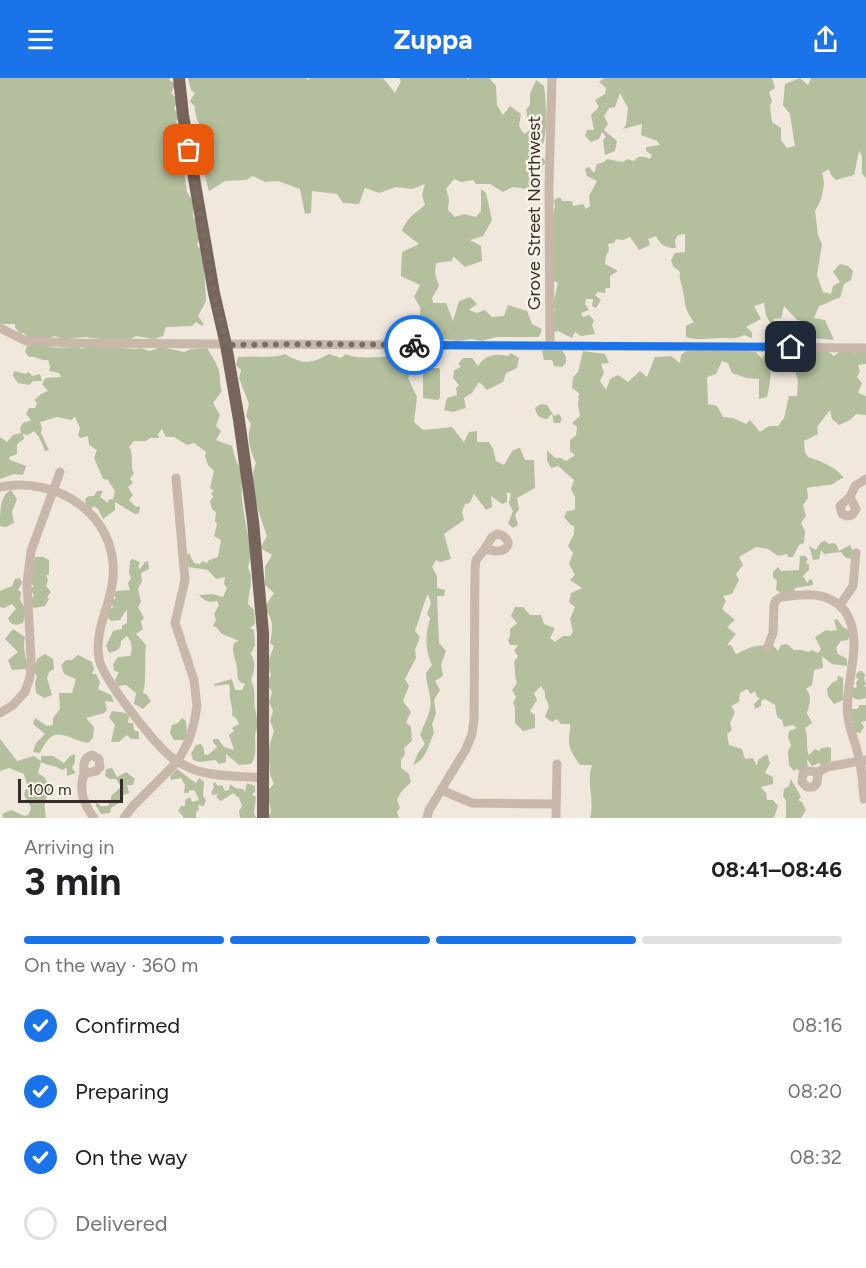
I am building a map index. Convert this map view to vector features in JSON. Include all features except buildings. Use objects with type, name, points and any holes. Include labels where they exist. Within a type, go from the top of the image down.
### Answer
[{"type":"main road","points":[[179,78],[183,115],[212,282],[226,345],[253,521],[263,633],[263,818]]},
{"type":"street","name":"Grove Street Northwest","points":[[550,345],[549,186],[552,79]]},
{"type":"street","points":[[0,328],[26,340],[43,342],[866,348]]},
{"type":"street","points":[[0,713],[13,705],[25,692],[30,677],[28,566],[31,551],[60,472]]},
{"type":"street","points":[[124,818],[178,761],[189,740],[197,706],[194,680],[175,623],[185,580],[177,478]]},
{"type":"street","points":[[850,497],[855,486],[866,479]]},
{"type":"street","points":[[0,487],[18,485],[53,490],[69,496],[96,520],[108,540],[112,554],[113,581],[98,641],[99,660],[110,683],[159,744],[170,756],[196,770],[263,778]]},
{"type":"street","points":[[427,818],[429,810],[472,734],[475,569],[476,560],[484,550]]},
{"type":"street","points":[[840,605],[854,586],[856,553]]},
{"type":"street","points":[[767,649],[773,633],[774,605],[781,597],[816,594],[840,605],[849,617],[856,632],[856,646],[848,717],[863,760],[864,799]]},
{"type":"street","points":[[818,772],[827,767],[863,760]]},
{"type":"street","points":[[556,818],[557,764]]},
{"type":"street","points":[[84,774],[82,795],[94,818]]},
{"type":"street","points":[[441,790],[472,803],[556,804]]},
{"type":"green space","points":[[0,78],[170,78],[169,80],[176,84],[171,93],[178,100],[174,109],[179,115],[176,122],[182,129],[177,140],[182,151],[180,158],[172,164],[183,166],[187,192],[193,202],[193,217],[200,230],[197,245],[203,252],[206,301],[198,316],[204,324],[202,326],[196,322],[192,326],[166,327],[163,336],[154,339],[136,336],[126,342],[85,337],[64,339],[55,336],[47,339],[45,345],[60,348],[77,346],[82,349],[89,345],[141,348],[150,351],[161,347],[184,352],[207,348],[217,365],[222,391],[213,403],[220,415],[216,426],[221,431],[216,440],[232,446],[236,461],[243,473],[242,501],[251,543],[248,568],[251,581],[248,604],[254,610],[255,624],[250,628],[254,630],[255,645],[251,654],[254,667],[251,680],[257,728],[255,754],[251,764],[239,765],[226,754],[226,762],[219,764],[215,760],[199,762],[193,760],[191,753],[196,745],[201,744],[204,754],[208,755],[217,747],[213,739],[218,739],[224,747],[234,750],[229,735],[234,731],[232,728],[239,724],[232,716],[230,686],[229,684],[214,686],[214,684],[232,679],[235,690],[242,690],[245,684],[238,678],[233,653],[234,643],[239,641],[222,634],[213,626],[216,620],[214,614],[219,605],[217,601],[207,601],[199,595],[213,594],[223,597],[227,588],[224,584],[225,577],[216,579],[208,570],[189,567],[186,556],[189,553],[194,563],[200,564],[202,561],[207,563],[218,557],[221,540],[214,536],[217,524],[216,512],[212,509],[210,501],[213,497],[211,493],[214,491],[210,488],[214,471],[208,465],[206,452],[194,443],[187,445],[174,437],[166,437],[162,429],[158,434],[159,438],[134,441],[129,447],[134,473],[130,479],[133,483],[128,487],[133,495],[129,500],[136,507],[140,506],[139,513],[135,514],[115,502],[115,510],[103,519],[98,509],[94,506],[91,509],[86,505],[85,499],[94,496],[97,491],[103,491],[100,497],[108,503],[108,500],[113,499],[115,491],[108,480],[103,479],[94,458],[97,450],[89,445],[88,436],[81,438],[78,436],[80,428],[75,417],[71,420],[57,417],[40,422],[41,433],[49,450],[45,451],[34,431],[28,435],[23,434],[24,439],[17,444],[17,454],[9,457],[10,460],[26,466],[23,475],[14,474],[0,479],[0,437],[7,442],[13,435],[21,433],[20,428],[23,423],[31,420],[26,414],[29,408],[35,408],[37,403],[34,400],[48,391],[42,384],[45,378],[61,377],[59,373],[49,371],[48,360],[29,357],[25,352],[27,346],[34,345],[24,333],[21,334],[15,328],[15,324],[0,324]]},
{"type":"green space","points":[[188,78],[305,78],[309,80],[310,78],[383,78],[395,93],[401,81],[399,78],[467,78],[467,80],[469,78],[489,78],[496,86],[497,105],[503,115],[510,106],[521,114],[519,126],[524,134],[530,130],[526,110],[530,105],[530,94],[536,80],[544,86],[546,111],[545,137],[540,152],[546,163],[534,174],[540,184],[534,190],[513,187],[503,192],[490,184],[476,184],[473,180],[461,182],[454,179],[446,189],[449,199],[448,210],[455,217],[464,214],[476,217],[481,211],[481,189],[486,193],[492,220],[483,236],[470,240],[481,246],[482,261],[465,267],[453,256],[452,261],[436,263],[435,274],[439,286],[432,298],[433,303],[446,303],[453,321],[459,301],[470,297],[477,304],[469,310],[477,313],[485,310],[492,317],[504,316],[508,305],[527,311],[532,324],[542,329],[539,337],[496,337],[482,341],[471,339],[458,341],[428,337],[421,331],[420,307],[414,297],[420,285],[401,276],[402,252],[419,244],[402,231],[408,220],[425,205],[422,195],[425,184],[412,189],[396,187],[379,193],[365,188],[359,204],[343,203],[337,194],[312,191],[311,213],[305,214],[300,189],[278,181],[265,182],[253,176],[246,180],[225,181],[209,191],[202,153],[201,129],[195,107],[190,101],[195,93],[191,90]]},
{"type":"green space","points":[[605,78],[772,78],[775,88],[769,92],[772,101],[770,106],[772,122],[781,128],[781,140],[787,148],[795,146],[790,114],[783,105],[785,84],[800,78],[808,85],[811,78],[866,78],[866,178],[862,174],[862,156],[859,151],[854,175],[836,180],[829,169],[822,173],[823,193],[815,211],[818,235],[822,244],[817,275],[823,292],[831,294],[833,286],[840,282],[833,272],[840,264],[848,266],[853,271],[851,280],[844,284],[840,298],[819,306],[814,318],[825,320],[834,340],[811,338],[804,322],[797,320],[784,306],[781,318],[773,319],[778,329],[790,333],[784,337],[775,333],[766,316],[764,303],[754,306],[761,319],[746,327],[752,332],[752,338],[744,335],[738,338],[686,337],[686,326],[694,322],[686,309],[680,272],[673,266],[671,260],[675,253],[685,252],[685,234],[678,235],[675,240],[676,248],[664,246],[656,236],[648,239],[650,245],[639,250],[630,237],[623,240],[616,239],[614,243],[608,244],[609,250],[605,264],[618,271],[610,276],[610,288],[606,288],[605,293],[598,292],[595,295],[601,300],[596,308],[592,306],[593,299],[586,299],[585,304],[589,310],[581,313],[583,317],[589,315],[594,320],[592,325],[595,334],[581,336],[575,332],[572,338],[558,331],[554,332],[552,313],[556,309],[552,308],[558,283],[553,280],[554,200],[560,197],[562,201],[572,201],[573,206],[583,204],[586,209],[590,206],[589,196],[597,181],[587,176],[585,169],[589,167],[594,173],[597,164],[607,159],[623,162],[627,159],[634,161],[641,157],[650,159],[652,155],[646,151],[646,147],[660,145],[657,141],[641,135],[642,124],[623,129],[626,125],[628,108],[620,93],[615,107],[609,108],[604,116],[608,124],[604,130],[617,141],[615,151],[605,155],[603,140],[606,137],[602,132],[599,139],[591,142],[585,136],[587,130],[594,130],[591,115],[599,107],[595,100],[605,94],[606,88],[599,82]]},
{"type":"green space","points":[[559,345],[566,357],[566,363],[562,367],[554,366],[552,360],[544,360],[542,351],[549,346]]},
{"type":"green space","points":[[739,346],[756,352],[762,359],[765,354],[768,358],[770,375],[767,397],[759,399],[759,379],[732,373],[728,363],[722,361],[716,374],[707,377],[708,404],[717,406],[723,417],[733,418],[746,424],[750,420],[760,432],[769,426],[778,426],[784,418],[789,396],[797,396],[798,380],[794,368],[797,362],[794,352],[826,350],[834,356],[844,351],[866,350],[866,364],[858,365],[860,371],[857,377],[862,383],[858,393],[866,396],[866,415],[856,414],[839,425],[832,419],[830,410],[817,427],[818,434],[804,441],[808,457],[828,465],[844,478],[831,484],[807,488],[808,498],[803,505],[806,516],[801,523],[805,531],[804,543],[799,545],[793,557],[788,557],[787,554],[778,556],[768,549],[756,547],[739,557],[743,565],[736,574],[739,580],[732,594],[723,596],[726,601],[722,609],[735,620],[727,627],[736,634],[727,645],[731,645],[736,654],[750,647],[773,645],[778,651],[781,645],[787,644],[794,650],[808,652],[812,650],[818,653],[821,649],[815,637],[826,630],[837,630],[834,620],[837,619],[843,627],[851,631],[848,640],[841,641],[836,648],[838,654],[847,659],[847,666],[832,664],[822,656],[823,668],[814,670],[812,685],[806,689],[810,698],[807,713],[812,723],[805,728],[809,755],[815,749],[820,751],[827,747],[831,748],[831,761],[812,766],[807,759],[808,769],[800,772],[797,769],[794,771],[789,765],[788,751],[791,745],[788,738],[789,731],[797,728],[793,725],[784,727],[782,720],[777,717],[775,705],[765,699],[761,701],[761,706],[755,709],[754,704],[760,698],[757,697],[755,691],[751,694],[747,689],[740,693],[739,702],[731,706],[735,712],[730,723],[732,730],[727,734],[729,745],[742,749],[745,759],[753,758],[757,766],[758,760],[767,754],[770,763],[765,773],[773,777],[773,784],[761,787],[766,793],[767,800],[773,800],[778,806],[774,818],[590,818],[592,765],[580,765],[572,753],[569,743],[570,724],[561,724],[557,719],[552,722],[545,717],[549,706],[541,686],[534,693],[537,700],[530,711],[535,715],[535,728],[523,731],[515,723],[513,703],[516,697],[512,690],[517,683],[514,662],[518,656],[514,651],[518,645],[510,645],[508,640],[510,629],[517,623],[511,616],[515,607],[523,607],[530,615],[541,615],[544,624],[555,628],[550,638],[555,642],[563,636],[570,636],[573,632],[570,619],[575,607],[569,602],[571,593],[582,588],[570,580],[575,575],[569,564],[573,553],[568,546],[574,534],[574,526],[564,517],[567,511],[575,510],[575,497],[571,489],[574,480],[558,466],[551,468],[547,460],[547,450],[555,458],[566,461],[575,455],[570,451],[570,440],[576,435],[577,427],[572,423],[580,416],[579,393],[572,388],[573,377],[578,372],[583,351],[605,354],[609,363],[601,364],[604,373],[600,381],[606,390],[610,379],[618,375],[628,382],[640,371],[647,377],[655,357],[671,356],[680,363],[681,355],[688,350]]},
{"type":"green space","points":[[511,353],[519,358],[517,368],[506,373],[503,382],[487,390],[479,382],[472,393],[464,398],[466,408],[453,412],[444,410],[447,398],[457,395],[456,388],[459,385],[453,378],[454,370],[461,367],[458,364],[463,358],[472,358],[478,366],[484,359],[491,356],[508,356]]},
{"type":"green space","points":[[285,354],[307,362],[329,354],[341,358],[346,354],[358,357],[400,357],[412,369],[408,378],[417,397],[414,422],[423,430],[452,427],[464,442],[469,432],[477,431],[477,442],[489,442],[496,461],[504,465],[513,450],[520,448],[525,460],[534,460],[535,488],[517,498],[519,509],[515,515],[518,525],[513,528],[508,524],[513,511],[509,503],[511,494],[507,492],[507,502],[502,504],[491,496],[492,507],[486,510],[474,494],[470,503],[465,504],[462,512],[464,520],[444,534],[451,559],[440,562],[436,560],[432,567],[437,576],[437,588],[445,590],[444,596],[437,596],[439,643],[446,651],[441,665],[443,676],[435,681],[440,690],[434,700],[436,714],[432,724],[434,733],[424,755],[413,765],[425,744],[420,735],[431,702],[426,679],[426,673],[432,665],[426,642],[430,619],[427,613],[431,604],[428,594],[415,631],[420,637],[415,650],[416,658],[405,679],[409,686],[403,701],[411,712],[406,722],[411,727],[412,741],[404,748],[405,754],[401,760],[401,768],[409,774],[411,782],[397,800],[400,808],[397,812],[399,818],[267,818],[271,812],[267,791],[274,784],[270,775],[268,750],[274,731],[270,721],[273,711],[269,702],[272,692],[267,683],[271,675],[267,664],[274,646],[270,643],[271,620],[264,608],[274,593],[265,585],[265,567],[272,555],[260,548],[267,536],[254,489],[256,463],[249,444],[251,424],[246,416],[249,404],[239,378],[241,370],[236,365],[238,357]]},
{"type":"green space","points":[[439,368],[440,370],[440,398],[438,400],[423,398],[423,369]]},
{"type":"green space","points":[[14,371],[25,374],[29,372],[32,376],[40,374],[42,381],[33,381],[29,385],[18,383],[13,376]]},
{"type":"green space","points":[[541,404],[547,405],[554,416],[559,414],[562,419],[560,423],[554,423],[552,414],[547,419],[539,416],[535,408]]},
{"type":"green space","points":[[11,490],[17,499],[12,512],[14,523],[6,527],[0,526],[3,500],[7,492]]},
{"type":"green space","points":[[825,541],[829,544],[836,544],[839,551],[850,545],[855,555],[850,559],[841,552],[824,554],[821,550],[819,559],[813,560],[809,546],[816,550],[821,542]]},
{"type":"green space","points":[[800,556],[808,559],[806,562],[809,570],[803,576],[807,583],[810,579],[813,581],[813,585],[795,588],[794,592],[786,595],[776,590],[777,581],[773,577],[773,572],[778,567],[781,571],[799,570]]},
{"type":"green space","points":[[35,557],[49,560],[46,586],[51,592],[45,606],[34,608],[30,601],[34,595],[30,589],[34,586],[30,583]]},
{"type":"green space","points":[[132,559],[140,562],[138,567],[140,569],[148,561],[149,569],[141,573],[142,581],[138,589],[141,602],[138,607],[144,618],[141,621],[143,629],[136,634],[146,645],[143,693],[151,701],[143,709],[134,704],[136,693],[126,685],[118,686],[115,680],[119,672],[114,671],[113,664],[118,657],[130,656],[132,651],[129,638],[127,636],[121,641],[119,648],[114,652],[109,653],[106,646],[113,631],[122,629],[122,626],[127,623],[127,609],[120,620],[111,621],[107,617],[107,612],[114,606],[109,605],[110,601],[116,598],[113,594],[115,591],[130,590],[128,583],[131,578],[129,573]]},
{"type":"green space","points":[[20,578],[22,583],[18,590],[21,592],[20,600],[26,610],[23,623],[16,625],[10,623],[8,618],[16,609],[12,604],[4,608],[0,607],[0,591],[12,586],[15,579]]},
{"type":"green space","points":[[13,629],[25,637],[27,669],[12,670],[8,660],[18,652],[5,639]]},
{"type":"green space","points":[[45,654],[53,659],[54,669],[49,672],[47,678],[52,695],[44,698],[36,693],[37,676],[33,671],[37,659]]},
{"type":"green space","points":[[78,655],[92,662],[94,669],[92,674],[96,674],[100,682],[98,689],[111,695],[114,702],[105,701],[107,710],[104,713],[86,718],[94,727],[93,738],[88,743],[60,734],[50,738],[40,753],[33,752],[36,743],[45,734],[33,724],[35,718],[47,726],[53,725],[53,718],[60,709],[59,693],[72,693],[76,679],[64,674],[61,665]]},
{"type":"green space","points":[[859,671],[865,675],[866,698],[858,700],[852,697],[851,689],[857,687],[858,679],[855,676]]},
{"type":"green space","points":[[839,676],[843,678],[843,700],[834,704],[828,696],[827,689],[838,680]]},
{"type":"green space","points":[[860,705],[866,705],[866,721],[861,722],[864,727],[860,733],[850,729],[854,722],[849,717],[852,709],[857,709]]},
{"type":"green space","points":[[112,711],[126,713],[129,716],[128,723],[133,723],[134,730],[139,732],[139,739],[131,739],[127,735],[119,742],[111,742],[115,725],[109,717]]},
{"type":"green space","points":[[182,718],[186,721],[187,735],[184,740],[174,740],[170,733],[172,725],[178,723]]},
{"type":"green space","points":[[0,739],[17,761],[34,756],[41,761],[41,756],[53,756],[64,763],[75,754],[72,768],[76,773],[67,776],[67,768],[62,770],[41,762],[38,773],[45,778],[51,790],[45,803],[46,818],[3,818],[2,814],[11,810],[25,816],[29,814],[31,807],[24,795],[27,784],[24,774],[9,768],[0,771]]},
{"type":"green space","points":[[112,768],[117,777],[126,772],[135,779],[133,785],[127,785],[129,793],[121,796],[119,803],[111,808],[110,813],[101,814],[96,802],[101,806],[108,806],[112,795],[121,787],[116,779],[105,776],[106,769]]},
{"type":"green space","points":[[177,769],[196,783],[199,778],[204,782],[203,796],[206,800],[204,806],[198,805],[196,818],[183,818],[178,811],[181,806],[185,806],[185,800],[190,797],[192,802],[199,800],[195,791],[190,790],[184,793],[185,785],[181,778],[171,780],[170,776]]},
{"type":"green space","points":[[791,779],[801,797],[798,800],[802,802],[806,810],[801,818],[786,818],[786,801],[783,796],[784,789],[789,786]]},
{"type":"green space","points":[[215,782],[218,786],[222,785],[225,791],[229,790],[230,784],[245,792],[247,783],[255,786],[255,792],[252,794],[256,797],[254,813],[256,818],[240,818],[239,811],[242,806],[239,798],[233,793],[221,801],[216,797],[218,794],[213,795],[211,793]]},
{"type":"way so far","points":[[189,150],[214,293],[226,345],[414,345]]},
{"type":"route","points":[[414,345],[791,347]]}]
